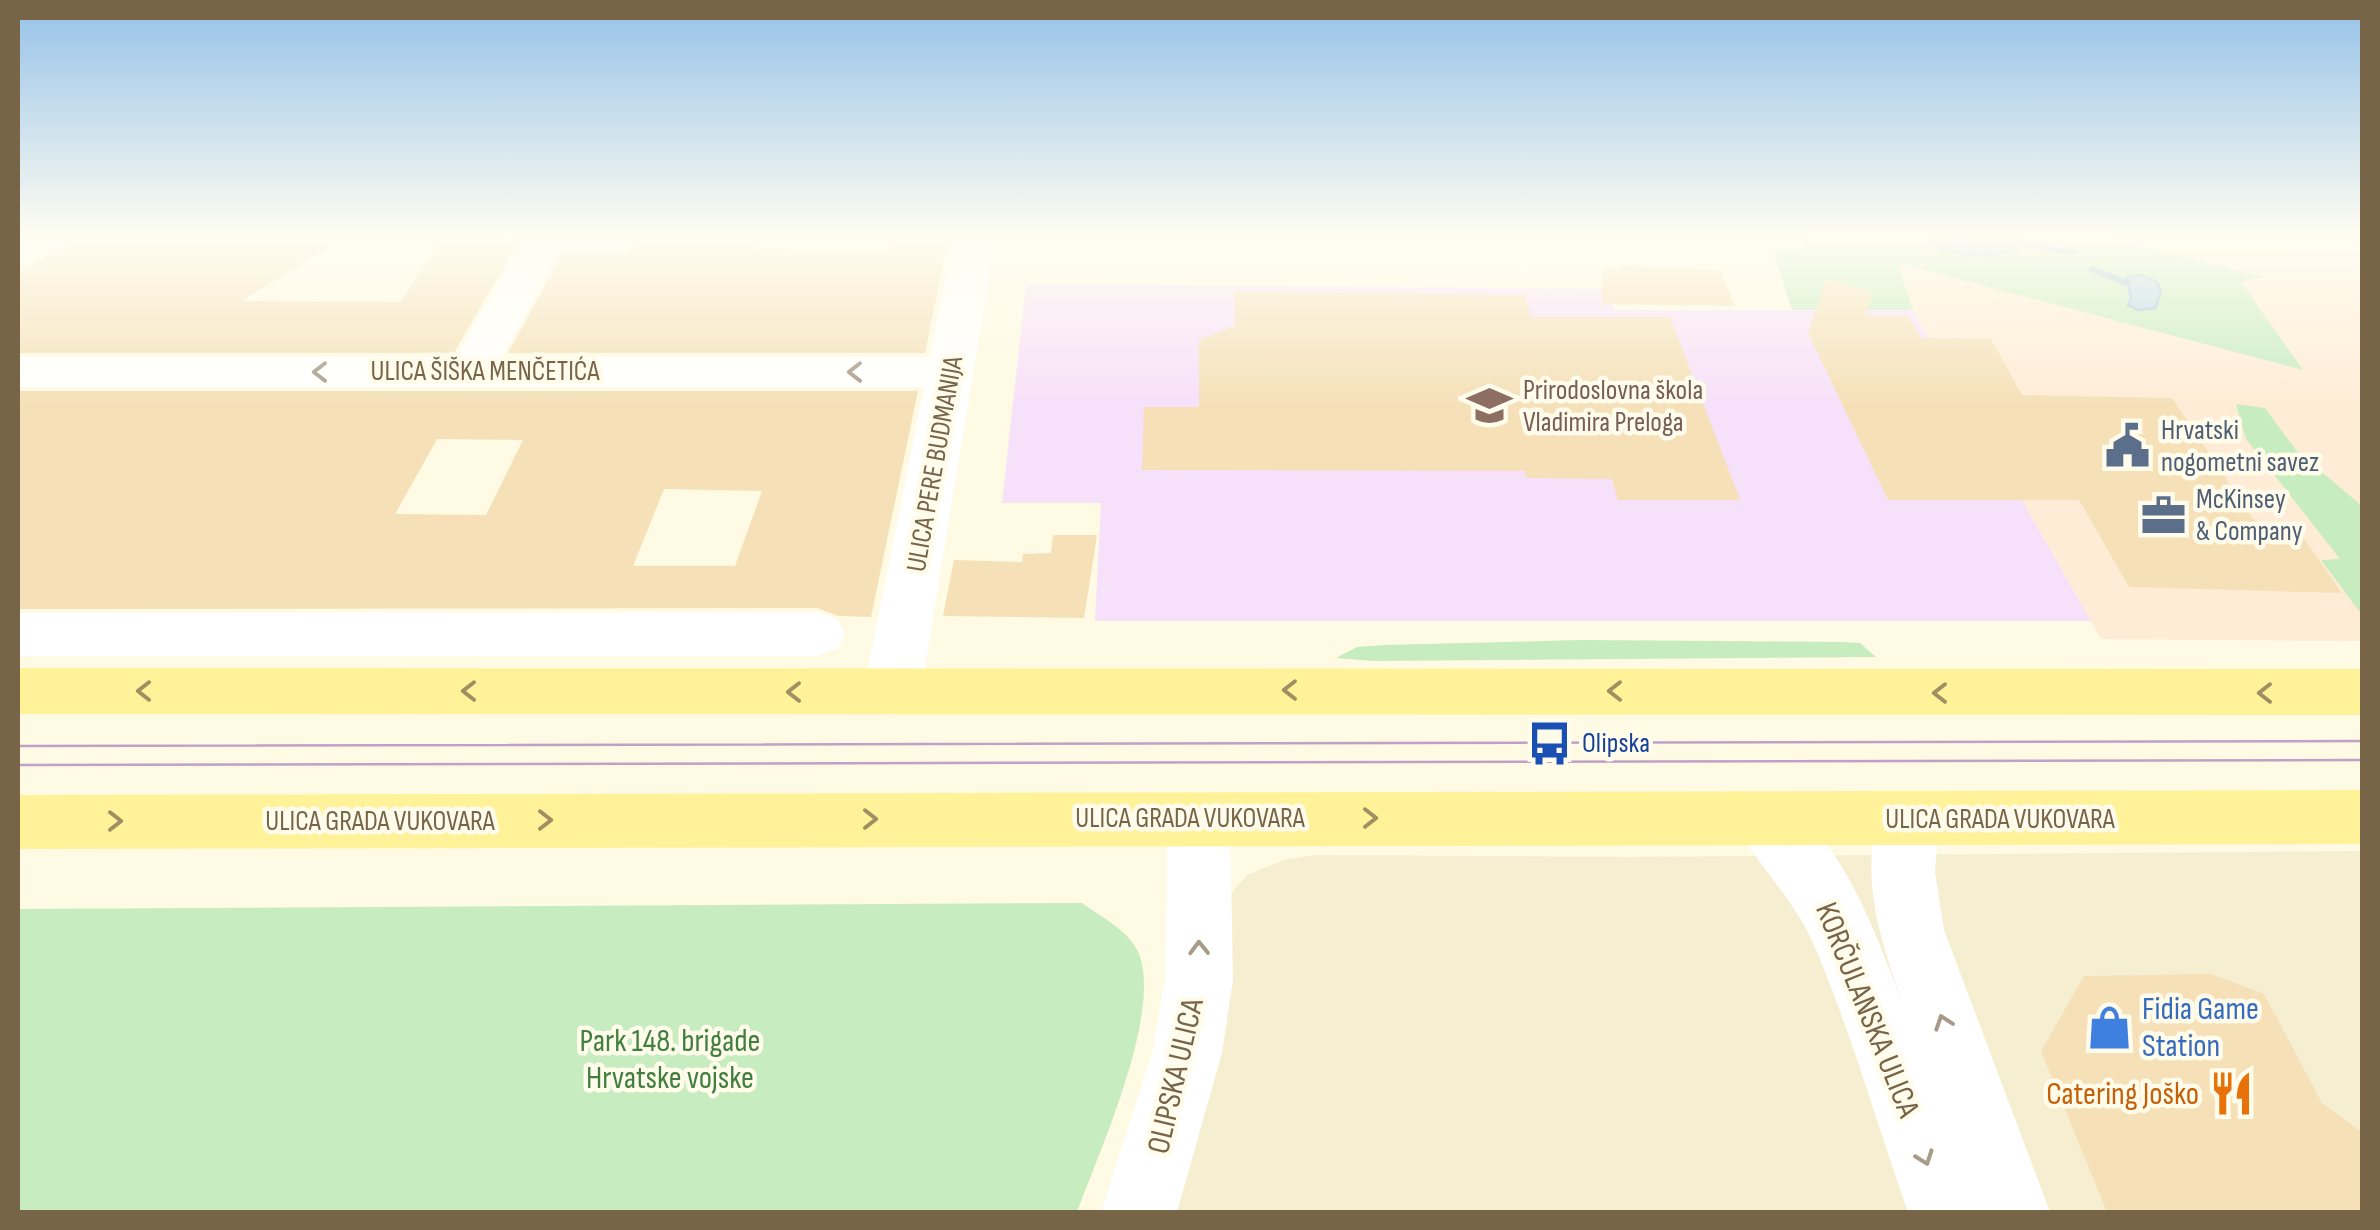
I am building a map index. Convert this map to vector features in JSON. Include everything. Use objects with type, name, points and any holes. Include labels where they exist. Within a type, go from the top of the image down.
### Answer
[{"type":"main road","points":[[18,691],[2362,692]]},
{"type":"main road","name":"ULICA GRADA VUKOVARA","points":[[18,822],[2362,816]]},
{"type":"street","points":[[471,371],[516,292]]},
{"type":"street","name":"ULICA PERE BUDMANIJA","points":[[892,692],[965,292]]},
{"type":"street","name":"ULICA ŠIŠKA MENČETIĆA","points":[[18,372],[952,372]]},
{"type":"street","points":[[18,635],[817,634]]},
{"type":"street","name":"OLIPSKA ULICA","points":[[1139,1212],[1187,1054],[1199,980],[1198,818]]},
{"type":"street","name":"KORČULANSKA ULICA","points":[[1765,820],[1808,872],[1842,932],[1946,1212]]},
{"type":"street","points":[[1908,820],[1902,872],[1911,930],[2012,1212]]},
{"type":"shaded area","name":"Prirodoslovna škola Vladimira Preloga","points":[[1025,292],[1608,292],[1614,310],[1913,310],[2091,621],[1095,621],[1101,503],[1002,503]]},
{"type":"shaded area","points":[[1907,292],[2362,292],[2362,641],[2101,639],[1913,310]]},
{"type":"shaded area","points":[[2362,851],[2362,1212],[1171,1212],[1203,1113],[1228,897],[1247,875],[1287,859],[1316,855],[1629,857]]},
{"type":"green space","points":[[1786,292],[1907,292],[1913,310],[1792,310]]},
{"type":"green space","points":[[2009,292],[2248,292],[2303,370]]},
{"type":"green space","points":[[2236,404],[2265,408],[2296,450],[2362,506],[2362,615],[2321,560],[2340,559],[2246,439]]},
{"type":"green space","points":[[1583,640],[1860,643],[1876,657],[1374,661],[1336,658],[1357,647],[1384,645]]},
{"type":"green space","name":"Park 148. brigade Hrvatske vojske","points":[[1082,903],[1129,938],[1139,954],[1144,980],[1142,1011],[1125,1083],[1077,1212],[18,1212],[18,909]]},
{"type":"water","points":[[2130,292],[2161,292],[2155,308],[2138,310],[2128,305]]},
{"type":"building","points":[[18,292],[255,292],[241,301],[401,302],[407,292],[489,292],[454,353],[18,353]]},
{"type":"building","points":[[541,292],[937,292],[925,353],[508,353]]},
{"type":"building","points":[[1234,292],[1525,295],[1531,317],[1670,317],[1740,500],[1618,500],[1612,479],[1527,478],[1525,471],[1142,470],[1144,407],[1199,407],[1199,340],[1235,326]]},
{"type":"building","points":[[1602,292],[1729,292],[1735,306],[1602,304]]},
{"type":"building","points":[[1822,292],[1873,292],[1866,316],[1908,316],[1921,338],[1991,339],[2022,395],[2172,398],[2260,529],[2298,530],[2342,593],[2129,587],[2079,500],[1888,500],[1808,333]]},
{"type":"building","points":[[18,391],[918,391],[871,617],[839,616],[817,608],[18,609]],"holes":[[[437,439],[523,440],[486,515],[395,514]],[[664,489],[762,491],[735,566],[633,566]]]},
{"type":"building","points":[[1053,535],[1097,535],[1084,618],[943,616],[954,560],[1022,562],[1023,554],[1051,553]]},
{"type":"building","points":[[2211,974],[2264,994],[2322,1103],[2362,1132],[2362,1212],[2107,1212],[2041,1051],[2084,976]]},
{"type":"tram line","points":[[18,746],[2362,741]]},
{"type":"tram line","points":[[18,765],[2362,760]]},
{"type":"place","name":"Prirodoslovna škola Vladimira Preloga","points":[[1490,406]]},
{"type":"place","name":"Hrvatski nogometni savez","points":[[2128,446]]},
{"type":"place","name":"McKinsey & Company","points":[[2163,515]]},
{"type":"place","name":"Olipska","points":[[1549,743]]},
{"type":"place","name":"Fidia Game Station","points":[[2109,1027]]},
{"type":"place","name":"Catering Joško","points":[[2232,1094]]}]
